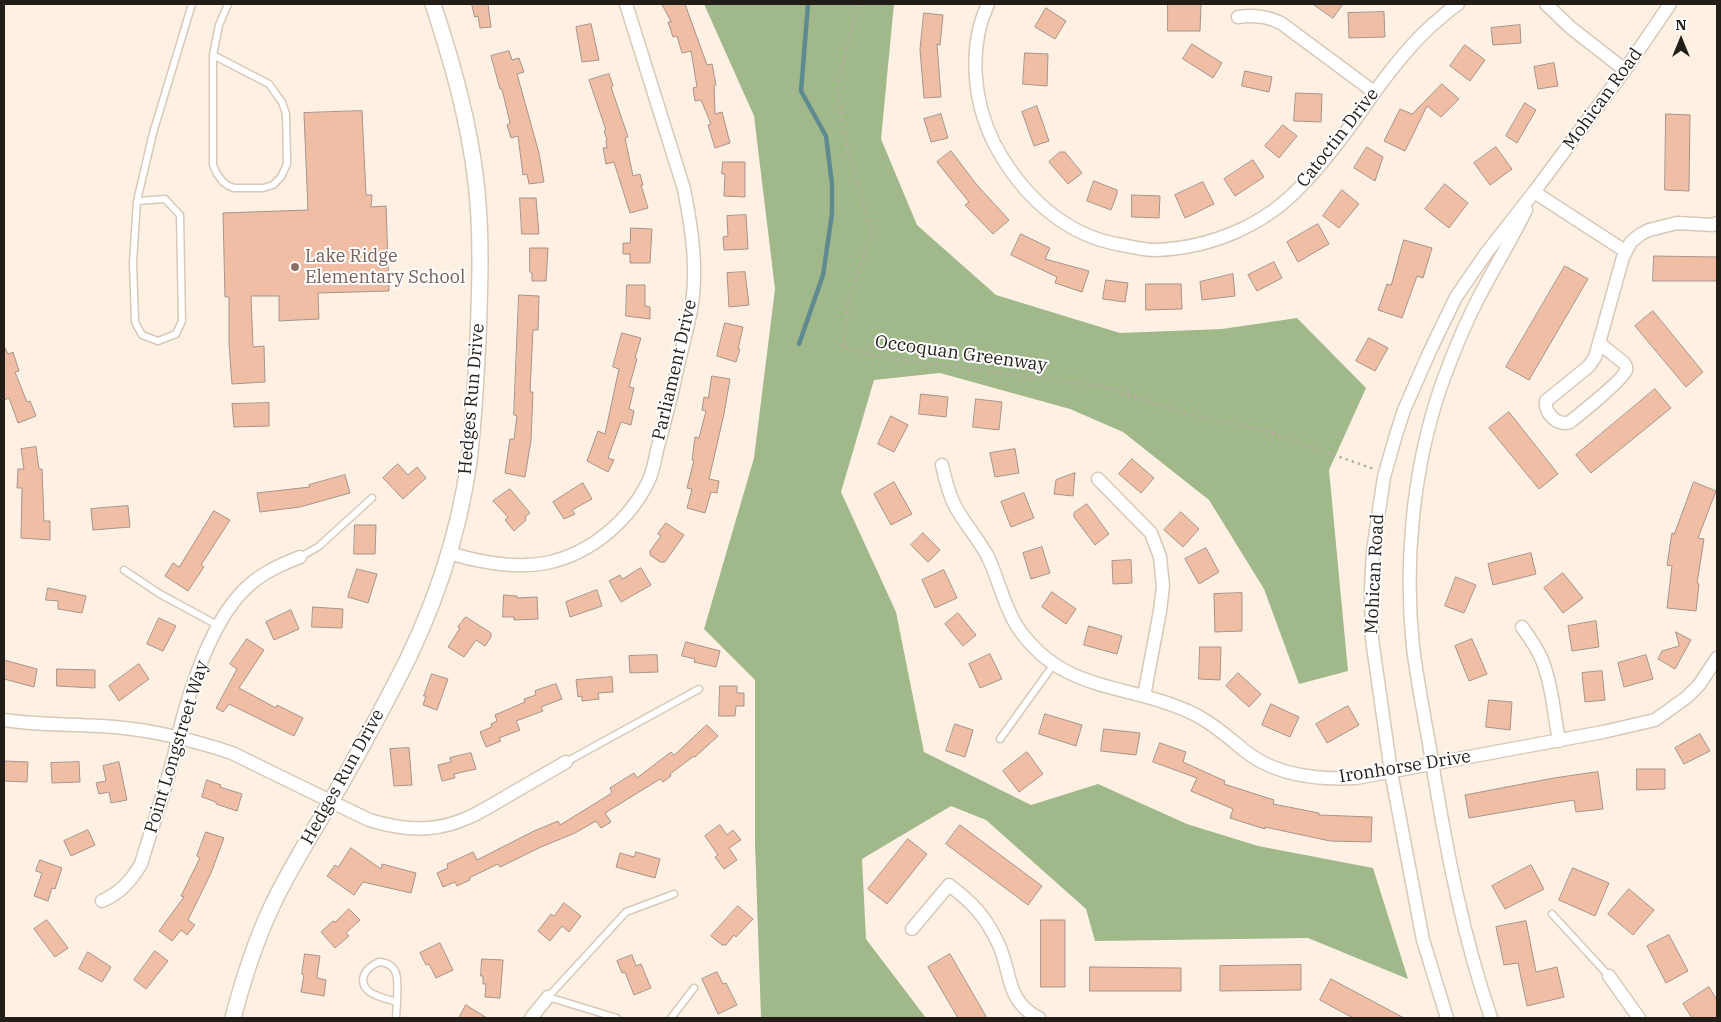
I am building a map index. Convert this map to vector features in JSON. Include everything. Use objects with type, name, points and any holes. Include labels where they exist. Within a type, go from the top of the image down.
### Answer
[{"type":"street","name":"Hedges Run Drive","points":[[233,1018],[255,944],[272,905],[393,688],[423,626],[436,595],[460,508],[468,464],[474,410],[481,232],[468,129],[456,79],[433,4]]},
{"type":"street","name":"Parliament Drive","points":[[449,553],[494,564],[519,565],[545,563],[574,554],[596,542],[617,524],[639,497],[650,478],[691,309],[694,252],[684,189],[626,4]]},
{"type":"street","name":"Catoctin Drive","points":[[988,4],[979,30],[976,52],[976,75],[978,94],[985,119],[1004,161],[1027,192],[1050,213],[1071,226],[1093,237],[1116,244],[1155,250],[1183,247],[1231,234],[1255,223],[1276,208],[1300,188],[1330,152],[1396,63],[1422,34],[1458,4]]},
{"type":"street","points":[[1546,4],[1571,28],[1625,70]]},
{"type":"street","name":"Mohican Road","points":[[1447,1018],[1423,940],[1391,772],[1371,629],[1373,551],[1385,473],[1404,410],[1456,297],[1487,252],[1625,70],[1670,4]]},
{"type":"street","points":[[1238,17],[1256,15],[1269,17],[1281,23],[1374,92]]},
{"type":"street","name":"Mohican Road","points":[[1491,1018],[1478,981],[1462,922],[1446,849],[1413,646],[1410,601],[1411,555],[1419,475],[1428,432],[1440,390],[1474,306],[1512,238],[1534,192]]},
{"type":"street","points":[[1534,192],[1626,251]]},
{"type":"street","points":[[1599,343],[1624,363],[1626,372],[1570,422],[1565,424],[1558,422],[1548,412],[1545,406],[1546,401],[1589,366],[1595,357],[1599,343],[1626,251],[1631,242],[1650,230],[1677,223],[1712,225],[1717,223]]},
{"type":"street","name":"Ironhorse Drive","points":[[942,465],[946,484],[954,505],[987,556],[1005,603],[1017,626],[1027,640],[1054,664],[1067,673],[1100,685],[1155,698],[1179,706],[1206,720],[1246,752],[1266,764],[1306,777],[1328,780],[1356,778],[1559,741],[1655,720],[1687,697],[1710,671],[1717,658]]},
{"type":"street","points":[[1098,478],[1151,533],[1160,556],[1163,586],[1144,696]]},
{"type":"street","name":"Point Longstreet Way","points":[[102,901],[123,888],[141,864],[173,761],[188,700],[198,672],[219,626],[232,604],[257,578],[274,568],[300,557]]},
{"type":"street","points":[[1522,627],[1534,643],[1542,661],[1548,680],[1559,741]]},
{"type":"street","points":[[4,720],[54,725],[101,726],[148,731],[178,737],[232,753],[369,820],[388,826],[408,829],[445,826],[469,819],[566,762]]},
{"type":"street","points":[[912,929],[949,885],[970,900],[988,925],[999,945],[1011,988],[1018,1001],[1032,1015],[1039,1018]]},
{"type":"street","points":[[1609,976],[1639,1018]]},
{"type":"street","points":[[531,1018],[548,997]]},
{"type":"lane","points":[[137,201],[165,199],[180,215],[182,321],[176,334],[158,341],[142,335],[135,322],[133,262],[137,201],[153,133],[192,4]]},
{"type":"lane","points":[[213,55],[269,84],[282,102],[286,114],[287,164],[281,177],[273,185],[263,188],[234,188],[223,182],[213,165],[213,55],[219,25],[228,4]]},
{"type":"lane","points":[[300,557],[318,547],[372,498]]},
{"type":"lane","points":[[124,570],[160,594],[219,626]]},
{"type":"lane","points":[[1000,739],[1054,664]]},
{"type":"lane","points":[[566,762],[699,689]]},
{"type":"lane","points":[[617,1018],[548,997],[626,912],[674,894]]},
{"type":"lane","points":[[1552,914],[1609,976]]},
{"type":"lane","points":[[396,1018],[397,1002],[397,974],[393,967],[386,962],[372,965],[365,972],[363,978],[364,986],[373,994],[397,1002]]},
{"type":"lane","points":[[671,1018],[694,988]]},
{"type":"path","name":"Occoquan Greenway","points":[[858,4],[837,88],[848,153],[872,231],[849,298],[843,347],[882,358],[1106,387],[1188,414],[1266,431],[1385,473]]},
{"type":"green space","points":[[704,4],[894,4],[881,139],[917,225],[996,295],[1120,333],[1222,329],[1297,318],[1366,388],[1329,470],[1348,671],[1299,684],[1264,589],[1209,500],[1123,432],[1070,409],[940,373],[874,380],[841,492],[896,612],[924,752],[1031,805],[1098,784],[1187,824],[1258,846],[1373,868],[1408,979],[1308,938],[1095,941],[1086,909],[986,820],[951,806],[862,859],[866,939],[926,1018],[761,1018],[755,844],[755,680],[704,629],[754,458],[775,289],[754,116]]},
{"type":"building","points":[[472,4],[488,4],[491,27],[480,28],[478,16],[475,17]]},
{"type":"building","points":[[662,4],[685,4],[707,65],[712,64],[716,85],[714,86],[715,114],[722,112],[730,143],[715,148],[708,125],[711,124],[701,100],[695,101],[693,88],[697,87],[691,51],[682,53],[677,36],[673,37],[668,22],[671,22]]},
{"type":"building","points":[[1168,4],[1201,4],[1200,31],[1168,31]]},
{"type":"building","points":[[1313,4],[1343,4],[1333,18]]},
{"type":"building","points":[[1046,8],[1066,21],[1055,39],[1035,27]]},
{"type":"building","points":[[1384,12],[1385,37],[1349,38],[1348,13]]},
{"type":"building","points":[[924,13],[943,15],[940,45],[937,44],[941,97],[924,98],[920,50]]},
{"type":"building","points":[[591,24],[599,60],[582,62],[576,27]]},
{"type":"building","points":[[1520,25],[1521,43],[1493,45],[1491,28]]},
{"type":"building","points":[[1192,44],[1222,63],[1213,78],[1183,59]]},
{"type":"building","points":[[1465,45],[1485,60],[1470,81],[1450,66]]},
{"type":"building","points":[[509,51],[512,60],[519,58],[524,72],[517,74],[539,153],[544,182],[529,184],[527,174],[523,175],[518,136],[511,138],[507,125],[510,123],[502,89],[500,89],[491,56]]},
{"type":"building","points":[[1025,53],[1048,54],[1047,86],[1023,84]]},
{"type":"building","points":[[1554,63],[1558,86],[1538,89],[1534,67]]},
{"type":"building","points":[[1245,71],[1272,77],[1269,92],[1242,86]]},
{"type":"building","points":[[609,74],[613,86],[611,87],[628,137],[625,138],[633,176],[640,174],[643,185],[641,185],[648,208],[630,213],[614,162],[606,164],[603,148],[607,148],[604,131],[606,130],[589,80]]},
{"type":"building","points":[[1442,84],[1459,99],[1441,117],[1427,106],[1405,151],[1384,141],[1400,109],[1412,114]]},
{"type":"building","points":[[1296,93],[1322,94],[1321,122],[1294,121]]},
{"type":"building","points":[[1525,103],[1536,110],[1517,143],[1506,136]]},
{"type":"building","points":[[1037,106],[1049,141],[1034,146],[1022,112]]},
{"type":"building","name":"Lake Ridge Elementary School","points":[[362,111],[366,195],[372,195],[371,207],[386,206],[389,291],[318,293],[319,319],[279,321],[279,296],[251,296],[253,347],[264,346],[265,382],[232,384],[229,344],[229,297],[225,297],[223,213],[308,210],[304,113]]},
{"type":"building","points":[[941,114],[948,138],[931,142],[924,119]]},
{"type":"building","points":[[1666,114],[1690,115],[1689,191],[1665,190]]},
{"type":"building","points":[[1283,125],[1297,136],[1279,158],[1265,146]]},
{"type":"building","points":[[1367,147],[1383,157],[1375,181],[1354,168]]},
{"type":"building","points":[[1496,147],[1512,169],[1490,185],[1474,163]]},
{"type":"building","points":[[951,151],[977,185],[1009,220],[993,234],[965,205],[969,202],[937,162]]},
{"type":"building","points":[[1060,152],[1065,152],[1082,173],[1068,184],[1049,162]]},
{"type":"building","points":[[1253,160],[1264,177],[1235,196],[1224,179]]},
{"type":"building","points":[[723,162],[745,162],[745,197],[724,196],[725,174],[722,174]]},
{"type":"building","points":[[1094,181],[1117,190],[1111,210],[1087,201]]},
{"type":"building","points":[[1203,182],[1214,204],[1185,218],[1175,195]]},
{"type":"building","points":[[1445,184],[1468,203],[1449,228],[1425,209]]},
{"type":"building","points":[[1342,190],[1359,204],[1339,228],[1323,216]]},
{"type":"building","points":[[1132,195],[1160,196],[1159,218],[1132,217]]},
{"type":"building","points":[[520,198],[536,198],[539,234],[522,234]]},
{"type":"building","points":[[746,215],[748,249],[724,250],[723,237],[728,236],[727,216]]},
{"type":"building","points":[[1318,224],[1329,244],[1298,262],[1287,242]]},
{"type":"building","points":[[631,228],[652,229],[650,263],[630,263],[630,254],[623,254],[623,243],[630,243]]},
{"type":"building","points":[[1021,234],[1050,248],[1045,259],[1089,271],[1082,292],[1055,283],[1057,277],[1011,255]]},
{"type":"building","points":[[1404,240],[1432,248],[1423,278],[1417,276],[1402,318],[1378,310],[1387,284],[1391,285]]},
{"type":"building","points":[[530,248],[548,248],[546,281],[532,281]]},
{"type":"building","points":[[1654,256],[1717,257],[1717,281],[1653,281]]},
{"type":"building","points":[[1274,262],[1282,278],[1257,291],[1248,275]]},
{"type":"building","points":[[1565,266],[1588,279],[1529,380],[1506,367]]},
{"type":"building","points":[[745,272],[749,305],[729,307],[727,273]]},
{"type":"building","points":[[1233,274],[1235,296],[1202,300],[1200,282]]},
{"type":"building","points":[[1106,280],[1128,283],[1125,302],[1103,299]]},
{"type":"building","points":[[1146,284],[1181,284],[1182,309],[1146,310]]},
{"type":"building","points":[[627,285],[645,285],[645,306],[650,307],[650,319],[626,316]]},
{"type":"building","points":[[519,295],[539,296],[538,330],[533,330],[530,392],[533,392],[531,440],[525,477],[505,473],[510,439],[514,439],[517,416],[514,415]]},
{"type":"building","points":[[1653,311],[1703,372],[1686,387],[1635,326]]},
{"type":"building","points":[[725,323],[743,327],[736,362],[717,356]]},
{"type":"building","points":[[622,333],[641,338],[629,387],[634,388],[629,409],[634,411],[631,425],[621,422],[608,458],[614,460],[608,472],[587,461],[598,431],[605,434],[619,369],[613,367]]},
{"type":"building","points":[[1369,338],[1388,348],[1375,371],[1356,361]]},
{"type":"building","points":[[4,346],[8,354],[13,352],[19,371],[15,372],[27,402],[30,401],[36,416],[18,423],[9,398],[4,400]]},
{"type":"building","points":[[712,376],[730,379],[709,479],[719,481],[717,493],[711,492],[705,513],[687,508],[692,489],[687,488],[694,460],[692,460],[695,437],[699,438],[706,411],[702,410],[704,397],[708,398]]},
{"type":"building","points":[[1655,389],[1671,408],[1591,473],[1576,455]]},
{"type":"building","points":[[921,394],[948,397],[946,417],[919,414]]},
{"type":"building","points":[[976,399],[1002,402],[999,430],[973,427]]},
{"type":"building","points":[[269,403],[269,426],[234,427],[232,404]]},
{"type":"building","points":[[1509,412],[1558,474],[1539,489],[1489,428]]},
{"type":"building","points":[[891,416],[908,425],[894,452],[878,444]]},
{"type":"building","points":[[36,447],[39,469],[42,469],[44,521],[50,521],[50,540],[21,538],[22,488],[17,488],[18,469],[24,469],[21,449]]},
{"type":"building","points":[[1015,449],[1019,473],[995,477],[990,453]]},
{"type":"building","points":[[1132,459],[1154,478],[1141,493],[1119,474]]},
{"type":"building","points":[[398,464],[408,475],[417,467],[426,478],[403,499],[383,478]]},
{"type":"building","points":[[1075,473],[1073,496],[1054,494],[1056,480]]},
{"type":"building","points":[[345,475],[350,493],[300,507],[260,512],[257,493],[310,487],[309,485]]},
{"type":"building","points":[[894,482],[912,514],[891,525],[874,494]]},
{"type":"building","points":[[1694,482],[1716,491],[1698,538],[1704,539],[1697,583],[1699,584],[1696,611],[1667,608],[1672,566],[1667,565],[1672,533],[1674,534]]},
{"type":"building","points":[[583,483],[592,499],[572,510],[575,514],[564,519],[553,502]]},
{"type":"building","points":[[510,489],[530,513],[525,517],[526,520],[514,531],[505,520],[508,517],[493,501]]},
{"type":"building","points":[[1024,493],[1034,518],[1011,527],[1001,502]]},
{"type":"building","points":[[1087,504],[1109,534],[1095,545],[1074,517],[1074,513]]},
{"type":"building","points":[[128,506],[130,527],[93,530],[91,509]]},
{"type":"building","points":[[214,511],[230,520],[201,565],[204,567],[188,591],[165,576],[173,563],[179,567]]},
{"type":"building","points":[[1181,512],[1199,529],[1183,547],[1164,530]]},
{"type":"building","points":[[666,523],[684,535],[665,562],[660,562],[650,555],[650,551],[661,536],[658,534]]},
{"type":"building","points":[[355,525],[376,525],[375,554],[354,554]]},
{"type":"building","points":[[923,533],[940,550],[928,562],[911,545]]},
{"type":"building","points":[[1042,547],[1050,573],[1031,579],[1023,553]]},
{"type":"building","points":[[1206,548],[1219,572],[1199,584],[1185,559]]},
{"type":"building","points":[[1531,553],[1536,574],[1493,585],[1488,564]]},
{"type":"building","points":[[1131,560],[1132,583],[1113,584],[1112,561]]},
{"type":"building","points":[[641,568],[651,585],[621,602],[609,581],[620,575],[622,579]]},
{"type":"building","points":[[357,569],[377,574],[368,603],[348,597]]},
{"type":"building","points":[[944,570],[957,598],[935,608],[922,580]]},
{"type":"building","points":[[1563,573],[1583,598],[1563,613],[1544,588]]},
{"type":"building","points":[[1456,577],[1476,585],[1464,613],[1445,606]]},
{"type":"building","points":[[48,588],[86,596],[82,613],[58,609],[58,601],[46,600]]},
{"type":"building","points":[[597,590],[602,606],[570,617],[566,602]]},
{"type":"building","points":[[1052,592],[1076,609],[1066,624],[1042,607]]},
{"type":"building","points":[[1242,593],[1242,631],[1215,632],[1214,594]]},
{"type":"building","points":[[504,595],[517,596],[517,598],[537,597],[538,619],[514,620],[514,617],[503,617]]},
{"type":"building","points":[[313,607],[343,609],[342,628],[312,627]]},
{"type":"building","points":[[291,610],[299,629],[274,640],[266,622]]},
{"type":"building","points":[[958,613],[976,635],[963,646],[945,624]]},
{"type":"building","points":[[466,617],[491,633],[491,637],[485,646],[476,640],[464,657],[448,647],[460,628],[458,627]]},
{"type":"building","points":[[159,618],[176,626],[163,651],[147,644]]},
{"type":"building","points":[[1596,621],[1599,647],[1572,651],[1568,626]]},
{"type":"building","points":[[1089,626],[1122,636],[1117,654],[1084,645]]},
{"type":"building","points":[[1676,632],[1691,640],[1675,669],[1658,659],[1662,651],[1679,646]]},
{"type":"building","points":[[247,639],[264,650],[239,688],[276,708],[277,705],[303,718],[294,736],[229,704],[223,712],[216,708],[237,669],[230,664]]},
{"type":"building","points":[[1472,639],[1487,674],[1469,681],[1455,646]]},
{"type":"building","points":[[686,642],[720,651],[716,667],[694,662],[695,659],[682,656]]},
{"type":"building","points":[[1200,647],[1221,647],[1220,680],[1199,679]]},
{"type":"building","points":[[990,654],[1002,679],[980,688],[969,664]]},
{"type":"building","points":[[657,655],[658,672],[630,673],[629,656]]},
{"type":"building","points":[[1646,655],[1653,679],[1624,687],[1618,663]]},
{"type":"building","points":[[4,660],[37,669],[34,687],[4,679]]},
{"type":"building","points":[[139,664],[149,679],[119,701],[109,686]]},
{"type":"building","points":[[57,669],[95,670],[95,688],[57,686]]},
{"type":"building","points":[[1602,671],[1605,700],[1585,702],[1582,673]]},
{"type":"building","points":[[1238,673],[1261,694],[1249,707],[1226,686]]},
{"type":"building","points":[[432,674],[448,679],[437,710],[423,705],[426,696],[424,696]]},
{"type":"building","points":[[612,677],[613,692],[598,693],[599,699],[582,701],[582,696],[578,697],[576,680]]},
{"type":"building","points":[[556,684],[562,699],[541,707],[543,711],[516,721],[520,730],[499,738],[501,741],[486,747],[480,732],[492,727],[491,724],[497,721],[495,715],[525,702],[524,699],[536,695],[535,691]]},
{"type":"building","points":[[720,686],[737,686],[737,693],[744,693],[744,706],[736,706],[735,716],[719,716]]},
{"type":"building","points":[[1489,700],[1512,702],[1510,730],[1486,727]]},
{"type":"building","points":[[1271,704],[1299,717],[1290,737],[1262,725]]},
{"type":"building","points":[[1348,706],[1359,725],[1327,743],[1316,724]]},
{"type":"building","points":[[1045,714],[1082,725],[1076,746],[1039,734]]},
{"type":"building","points":[[955,724],[973,730],[965,757],[946,751]]},
{"type":"building","points":[[707,725],[718,736],[695,757],[670,774],[671,776],[663,782],[660,779],[605,813],[611,822],[601,828],[596,821],[575,833],[500,867],[498,864],[457,886],[455,882],[443,887],[437,873],[448,868],[447,864],[473,852],[477,860],[534,831],[558,821],[560,825],[612,793],[610,788],[634,773],[637,778],[671,752],[674,755]]},
{"type":"building","points":[[1104,729],[1140,733],[1136,755],[1101,751]]},
{"type":"building","points":[[1700,734],[1710,751],[1684,764],[1675,748]]},
{"type":"building","points":[[1160,743],[1186,752],[1183,762],[1225,781],[1224,784],[1274,800],[1273,804],[1319,813],[1319,815],[1372,817],[1371,842],[1330,841],[1265,827],[1265,829],[1230,818],[1233,809],[1191,791],[1197,778],[1153,762]]},
{"type":"building","points":[[409,748],[412,785],[394,786],[390,749]]},
{"type":"building","points":[[1027,752],[1043,774],[1019,792],[1003,771]]},
{"type":"building","points":[[471,753],[476,769],[454,774],[455,778],[442,781],[438,765],[451,762],[450,758]]},
{"type":"building","points":[[4,761],[28,762],[27,782],[4,781]]},
{"type":"building","points":[[79,762],[80,782],[52,783],[51,763]]},
{"type":"building","points":[[119,762],[127,800],[111,803],[109,792],[99,794],[96,783],[106,781],[103,766]]},
{"type":"building","points":[[1637,769],[1665,769],[1665,789],[1637,790]]},
{"type":"building","points":[[1598,772],[1603,809],[1576,812],[1574,800],[1469,818],[1465,795],[1554,778]]},
{"type":"building","points":[[207,780],[221,785],[220,787],[242,794],[237,811],[202,797]]},
{"type":"building","points":[[720,825],[727,835],[733,830],[741,840],[729,848],[737,860],[724,869],[715,857],[718,855],[705,836]]},
{"type":"building","points":[[960,825],[1042,886],[1028,905],[946,844]]},
{"type":"building","points":[[88,830],[95,845],[71,856],[64,841]]},
{"type":"building","points":[[206,832],[224,838],[211,873],[188,920],[195,925],[187,935],[181,930],[172,941],[159,931],[184,897],[181,896],[200,858],[197,856]]},
{"type":"building","points":[[908,839],[927,854],[887,904],[868,889]]},
{"type":"building","points":[[351,848],[381,869],[382,864],[416,873],[411,893],[363,882],[354,895],[327,876],[335,865],[338,867]]},
{"type":"building","points":[[636,852],[660,859],[655,878],[616,867],[620,853],[634,857]]},
{"type":"building","points":[[40,860],[62,868],[55,889],[52,888],[48,901],[34,896],[42,873],[36,871]]},
{"type":"building","points":[[1531,865],[1544,889],[1505,909],[1492,886]]},
{"type":"building","points":[[1573,868],[1609,883],[1595,916],[1559,900]]},
{"type":"building","points":[[1629,889],[1654,910],[1633,935],[1608,914]]},
{"type":"building","points":[[564,903],[581,916],[569,932],[562,926],[550,941],[538,931],[551,914],[554,916]]},
{"type":"building","points":[[738,906],[753,919],[736,937],[734,935],[726,945],[722,945],[711,936]]},
{"type":"building","points":[[349,909],[360,920],[346,933],[349,936],[335,948],[321,932]]},
{"type":"building","points":[[47,920],[68,948],[55,957],[34,929]]},
{"type":"building","points":[[1041,920],[1065,920],[1065,987],[1041,987]]},
{"type":"building","points":[[1526,921],[1536,972],[1557,967],[1564,997],[1527,1006],[1518,963],[1504,965],[1496,927]]},
{"type":"building","points":[[1669,935],[1688,971],[1666,983],[1647,946]]},
{"type":"building","points":[[440,943],[453,970],[436,978],[429,964],[426,965],[420,953]]},
{"type":"building","points":[[155,951],[168,961],[146,989],[134,980]]},
{"type":"building","points":[[88,952],[111,967],[102,982],[79,969]]},
{"type":"building","points":[[305,954],[320,956],[317,978],[326,980],[324,996],[301,992]]},
{"type":"building","points":[[950,954],[987,1018],[958,1018],[928,967]]},
{"type":"building","points":[[632,955],[636,966],[641,964],[651,988],[634,995],[625,972],[622,973],[617,961]]},
{"type":"building","points":[[482,959],[503,960],[500,998],[485,997],[486,984],[483,984],[483,976],[481,976]]},
{"type":"building","points":[[1301,965],[1301,990],[1220,991],[1220,966]]},
{"type":"building","points":[[1090,967],[1181,968],[1181,991],[1090,991]]},
{"type":"building","points":[[717,972],[723,984],[726,983],[737,1005],[718,1014],[702,979]]},
{"type":"building","points":[[1331,979],[1404,1018],[1353,1018],[1320,1000]]},
{"type":"building","points":[[1709,987],[1717,1000],[1717,1018],[1692,1018],[1683,1004]]},
{"type":"building","points":[[466,1005],[487,1018],[459,1018]]},
{"type":"waterway","points":[[799,344],[823,275],[832,214],[832,184],[826,136],[801,91],[808,4]]},
{"type":"place","name":"Lake Ridge Elementary School","points":[[295,267]]}]
